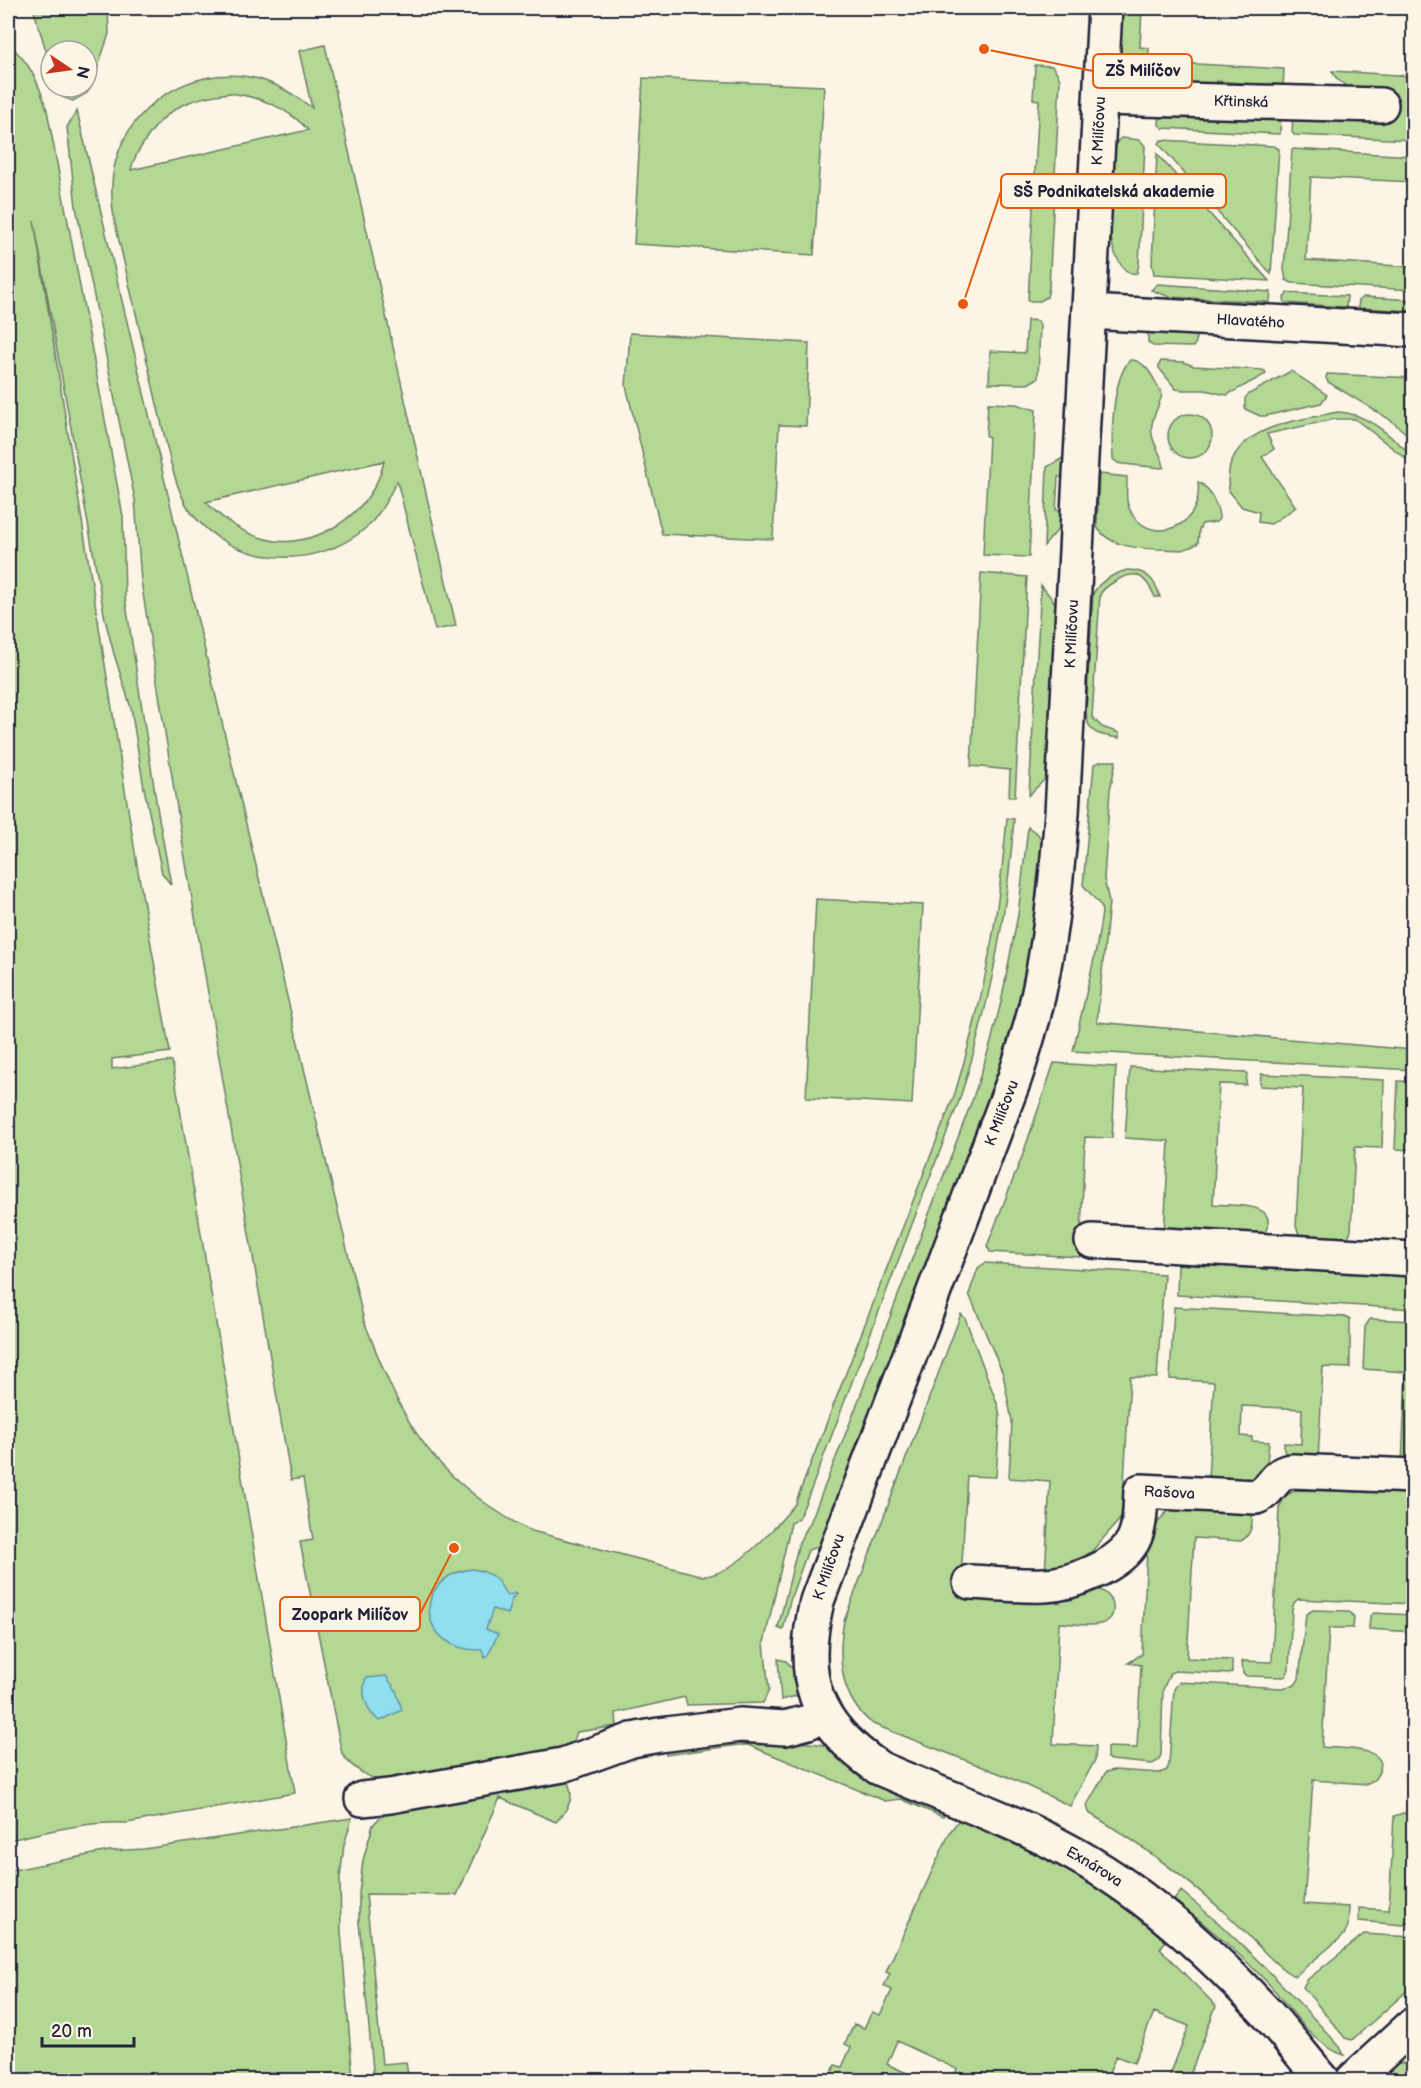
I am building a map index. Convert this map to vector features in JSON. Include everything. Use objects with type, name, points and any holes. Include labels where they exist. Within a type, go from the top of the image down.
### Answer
[{"type":"street","name":"K Milíčovu","points":[[825,1715],[815,1693],[809,1669],[811,1623],[817,1601],[1014,1080],[1033,1017],[1047,949],[1062,813],[1106,8]]},
{"type":"street","name":"Křtinská","points":[[1101,98],[1381,105]]},
{"type":"street","name":"Hlavatého","points":[[1089,312],[1413,330]]},
{"type":"street","points":[[1092,1241],[1413,1259]]},
{"type":"street","name":"Rašova","points":[[970,1582],[1044,1585],[1066,1581],[1101,1568],[1124,1553],[1133,1541],[1140,1518],[1141,1491],[1256,1497],[1268,1491],[1281,1474],[1292,1471],[1413,1476]]},
{"type":"street","points":[[362,1799],[563,1765],[632,1740],[659,1735],[740,1725],[785,1728],[825,1715]]},
{"type":"street","name":"Exnárova","points":[[825,1715],[842,1738],[879,1768],[1063,1847],[1132,1891],[1181,1931],[1235,1981],[1263,2009],[1323,2080]]},
{"type":"street","points":[[1353,2080],[1413,2024]]},
{"type":"green space","points":[[33,8],[108,8],[109,34],[99,63],[99,39],[42,39]]},
{"type":"green space","points":[[1121,8],[1142,8],[1140,47],[1149,48],[1147,87],[1128,72],[1124,63],[1120,42]]},
{"type":"green space","points":[[8,44],[28,65],[39,87],[39,99],[44,99],[47,110],[123,516],[125,597],[171,885],[162,873],[144,788],[131,708],[105,619],[34,221],[138,871],[170,1052],[112,1059],[112,1069],[172,1061],[295,1793],[127,1823],[67,1828],[8,1840]]},
{"type":"green space","points":[[325,45],[456,626],[435,630],[397,481],[372,522],[346,542],[324,551],[299,556],[275,557],[251,553],[207,530],[186,505],[170,460],[114,219],[112,190],[116,160],[125,138],[138,119],[155,102],[174,89],[196,80],[218,76],[242,76],[265,81],[278,86],[312,108],[299,51]],"holes":[[[230,93],[272,104],[291,115],[308,130],[131,170],[135,158],[153,129],[171,112],[204,97]],[[384,461],[372,491],[363,503],[338,525],[309,538],[293,541],[269,540],[245,532],[234,526],[206,502]]]},
{"type":"green space","points":[[1163,62],[1284,69],[1283,89],[1242,92],[1242,83],[1217,81],[1215,91],[1161,89]]},
{"type":"green space","points":[[1035,65],[1052,66],[1060,81],[1049,288],[1047,297],[1040,301],[1028,301],[1039,100],[1033,99]]},
{"type":"green space","points":[[1332,71],[1413,76],[1413,140],[1294,135],[1292,132],[1293,114],[1350,89],[1337,79]]},
{"type":"green space","points":[[643,78],[824,86],[814,255],[634,244]]},
{"type":"green space","points":[[1160,110],[1281,111],[1280,134],[1163,128],[1159,125]]},
{"type":"green space","points":[[77,111],[364,1321],[386,1376],[410,1423],[442,1466],[488,1505],[532,1531],[703,1576],[728,1568],[754,1549],[795,1504],[955,1093],[987,968],[998,901],[1007,818],[1014,819],[1007,891],[995,962],[970,1066],[959,1101],[812,1487],[799,1518],[791,1523],[764,1643],[769,1690],[763,1703],[687,1705],[685,1697],[616,1713],[617,1726],[577,1732],[572,1746],[563,1755],[383,1782],[360,1771],[342,1754],[300,1542],[313,1540],[303,1478],[291,1480],[184,852],[141,581],[135,500],[76,207],[67,127]]},
{"type":"green space","points":[[1121,138],[1140,140],[1145,146],[1137,273],[1126,271],[1122,266],[1115,254],[1111,236],[1115,151],[1117,142]]},
{"type":"green space","points":[[1161,140],[1274,146],[1279,149],[1271,274],[1159,144]]},
{"type":"green space","points":[[1292,149],[1413,156],[1413,182],[1311,177],[1306,260],[1413,267],[1413,290],[1292,283],[1286,280],[1284,269]]},
{"type":"green space","points":[[1157,154],[1269,281],[1154,274],[1152,264]]},
{"type":"green space","points":[[1158,284],[1271,292],[1270,302],[1170,297],[1151,290]]},
{"type":"green space","points":[[1287,293],[1347,296],[1346,307],[1285,303],[1284,298]]},
{"type":"green space","points":[[1364,297],[1413,300],[1413,311],[1358,308],[1359,300]]},
{"type":"green space","points":[[1027,320],[1038,321],[1040,325],[1038,378],[1028,384],[989,383],[990,351],[1025,353]]},
{"type":"green space","points":[[1196,330],[1196,342],[1193,347],[1153,346],[1148,342],[1148,332],[1151,331]]},
{"type":"green space","points":[[630,333],[809,343],[806,426],[779,425],[773,539],[662,534],[626,386]]},
{"type":"green space","points":[[1130,360],[1141,363],[1145,367],[1162,394],[1151,429],[1163,463],[1162,468],[1123,464],[1113,459],[1112,436],[1116,393],[1119,380]]},
{"type":"green space","points":[[1161,361],[1183,362],[1194,366],[1262,370],[1266,374],[1227,395],[1205,390],[1184,390],[1176,389],[1159,368]]},
{"type":"green space","points":[[1291,371],[1327,395],[1321,403],[1265,416],[1245,409],[1245,398],[1249,394]]},
{"type":"green space","points":[[1327,374],[1413,378],[1413,439],[1389,419],[1328,382]]},
{"type":"green space","points":[[988,403],[1016,404],[1036,410],[1029,557],[983,555],[989,437],[986,436]]},
{"type":"green space","points":[[1338,412],[1349,413],[1378,427],[1413,456],[1413,464],[1355,419],[1335,419],[1267,434],[1274,449],[1262,457],[1296,507],[1271,524],[1258,522],[1259,512],[1242,507],[1229,491],[1229,470],[1236,453],[1247,441],[1263,431],[1301,419]]},
{"type":"green space","points":[[1190,414],[1198,415],[1206,420],[1211,428],[1211,444],[1206,452],[1198,457],[1190,458],[1182,457],[1174,452],[1169,444],[1168,436],[1169,428],[1174,420],[1182,415]]},
{"type":"green space","points":[[1068,455],[1068,477],[1058,477],[1056,510],[1066,511],[1062,525],[1044,546],[1047,467]]},
{"type":"green space","points":[[1099,474],[1127,477],[1127,501],[1133,516],[1143,525],[1155,529],[1169,529],[1181,524],[1191,514],[1197,500],[1198,482],[1213,497],[1219,519],[1216,522],[1202,524],[1198,543],[1182,550],[1136,548],[1113,541],[1097,527]]},
{"type":"green space","points":[[1127,570],[1134,570],[1149,577],[1160,597],[1155,597],[1147,583],[1134,575],[1128,575],[1114,582],[1100,595],[1092,717],[1102,727],[1119,733],[1119,738],[1095,732],[1089,725],[1086,712],[1093,594],[1107,579]]},
{"type":"green space","points":[[981,573],[1027,577],[1015,797],[1009,797],[1010,770],[971,766]]},
{"type":"green space","points":[[1041,585],[1060,609],[1051,773],[1029,795]]},
{"type":"green space","points":[[1116,761],[1110,790],[1104,879],[1109,902],[1097,1022],[1413,1050],[1413,1070],[1073,1051],[1102,913],[1101,906],[1083,885],[1094,764]]},
{"type":"green space","points":[[1028,827],[1038,834],[1045,846],[1027,979],[1003,1076],[823,1545],[808,1550],[791,1597],[783,1630],[778,1628],[799,1542],[810,1523],[851,1420],[973,1098],[991,1042],[1018,915]]},
{"type":"green space","points":[[816,899],[923,905],[912,1104],[806,1098]]},
{"type":"green space","points":[[1054,1063],[1116,1067],[1112,1138],[1085,1137],[1080,1257],[990,1252],[987,1246],[1023,1154]]},
{"type":"green space","points":[[1130,1067],[1247,1073],[1246,1085],[1219,1084],[1213,1204],[1245,1206],[1261,1210],[1266,1214],[1268,1223],[1267,1229],[1260,1236],[1164,1233],[1169,1141],[1125,1138]]},
{"type":"green space","points":[[1261,1074],[1384,1080],[1382,1148],[1355,1147],[1351,1231],[1346,1240],[1300,1237],[1296,1226],[1303,1088],[1260,1086]]},
{"type":"green space","points":[[1398,1081],[1413,1082],[1413,1150],[1395,1149]]},
{"type":"green space","points":[[1178,1262],[1413,1275],[1413,1309],[1177,1295]]},
{"type":"green space","points":[[985,1263],[1164,1274],[1157,1378],[1130,1377],[1122,1517],[1093,1550],[1078,1561],[1045,1575],[1050,1481],[1009,1478],[1012,1421],[1003,1374],[969,1294],[978,1268]]},
{"type":"green space","points":[[1174,1307],[1350,1319],[1350,1368],[1323,1367],[1318,1461],[1291,1458],[1284,1451],[1284,1443],[1301,1444],[1302,1409],[1242,1406],[1241,1436],[1252,1437],[1252,1441],[1269,1442],[1266,1473],[1262,1482],[1208,1478],[1214,1382],[1170,1379]]},
{"type":"green space","points":[[961,1314],[965,1318],[1000,1416],[996,1477],[967,1476],[960,1597],[1043,1601],[1084,1590],[1097,1589],[1108,1596],[1113,1606],[1113,1612],[1107,1622],[1095,1625],[1059,1623],[1053,1744],[1096,1746],[1095,1760],[1070,1806],[1006,1776],[873,1724],[854,1703],[847,1690],[844,1677],[841,1649],[844,1621]]},
{"type":"green space","points":[[1370,1319],[1413,1321],[1413,1465],[1402,1465],[1406,1372],[1363,1369],[1365,1327]]},
{"type":"green space","points":[[1296,1490],[1413,1493],[1413,1604],[1298,1599],[1292,1609],[1289,1669],[1286,1676],[1247,1676],[1243,1674],[1242,1661],[1272,1662],[1279,1508],[1285,1496]]},
{"type":"green space","points":[[1176,1505],[1252,1513],[1251,1528],[1241,1541],[1194,1538],[1187,1658],[1232,1660],[1232,1672],[1229,1674],[1175,1671],[1170,1673],[1163,1690],[1161,1755],[1158,1761],[1152,1764],[1111,1760],[1107,1758],[1107,1747],[1137,1748],[1141,1665],[1128,1663],[1142,1654],[1149,1543],[1161,1519]]},
{"type":"green space","points":[[1313,1610],[1346,1611],[1354,1617],[1353,1628],[1329,1628],[1322,1747],[1365,1751],[1380,1760],[1380,1769],[1374,1780],[1366,1784],[1313,1780],[1304,1904],[1349,1907],[1348,1926],[1344,1935],[1295,1976],[1272,1960],[1233,1920],[1164,1863],[1089,1813],[1087,1805],[1106,1772],[1114,1770],[1160,1773],[1167,1770],[1174,1689],[1179,1682],[1282,1688],[1295,1685],[1299,1679],[1306,1614]]},
{"type":"green space","points":[[1374,1613],[1413,1615],[1413,1785],[1407,1783],[1405,1778],[1412,1632],[1369,1629],[1370,1616]]},
{"type":"green space","points":[[778,1659],[786,1661],[797,1673],[799,1692],[796,1696],[781,1700]]},
{"type":"green space","points":[[729,1736],[827,1746],[947,1812],[943,1817],[901,1799],[885,1801],[748,1745],[666,1755],[664,1742]]},
{"type":"green space","points":[[564,1776],[571,1795],[568,1806],[556,1822],[500,1798],[457,1895],[366,1894],[382,2064],[406,2062],[409,2080],[374,2080],[359,1922],[359,1894],[363,1860],[373,1825],[390,1809]]},
{"type":"green space","points":[[1403,1813],[1413,1814],[1413,1921],[1403,1925],[1359,1921],[1359,1908],[1389,1910],[1394,1816]]},
{"type":"green space","points":[[961,1817],[1063,1867],[1104,1890],[1167,1939],[1160,1949],[1216,2006],[1188,2080],[1168,2080],[1189,2026],[1154,2012],[1134,2063],[1116,2056],[1106,2080],[952,2080],[957,2069],[897,2041],[887,2064],[922,2080],[829,2080],[835,2065],[842,2067],[851,2047],[845,2044],[854,2024],[864,2028],[872,2012],[880,2015],[892,1990],[884,1986],[890,1974],[886,1972],[950,1832]]},
{"type":"green space","points":[[352,1818],[344,1845],[340,1878],[341,1932],[353,2080],[8,2080],[8,1871],[109,1851],[144,1849]]},
{"type":"green space","points":[[1181,1891],[1264,1966],[1340,2047],[1344,2055],[1322,2043],[1312,2034],[1246,1961],[1174,1900]]},
{"type":"green space","points":[[1364,1934],[1412,1937],[1412,1982],[1407,1991],[1352,2040],[1345,2038],[1303,1987],[1307,1980]]},
{"type":"green space","points":[[1396,2063],[1407,2063],[1406,2080],[1384,2080],[1379,2074]]},
{"type":"water","points":[[472,1569],[494,1577],[507,1596],[516,1594],[507,1614],[493,1609],[486,1629],[498,1634],[485,1658],[482,1650],[460,1647],[444,1639],[434,1627],[429,1613],[431,1598],[439,1585],[452,1575]]},
{"type":"water","points":[[386,1676],[396,1690],[402,1710],[380,1721],[368,1708],[364,1697],[364,1684],[366,1678]]},
{"type":"place","name":"ZŠ Milíčov","points":[[984,49]]},
{"type":"place","name":"SŠ Podnikatelská akademie","points":[[963,304]]},
{"type":"place","name":"Zoopark Milíčov","points":[[454,1548]]}]
